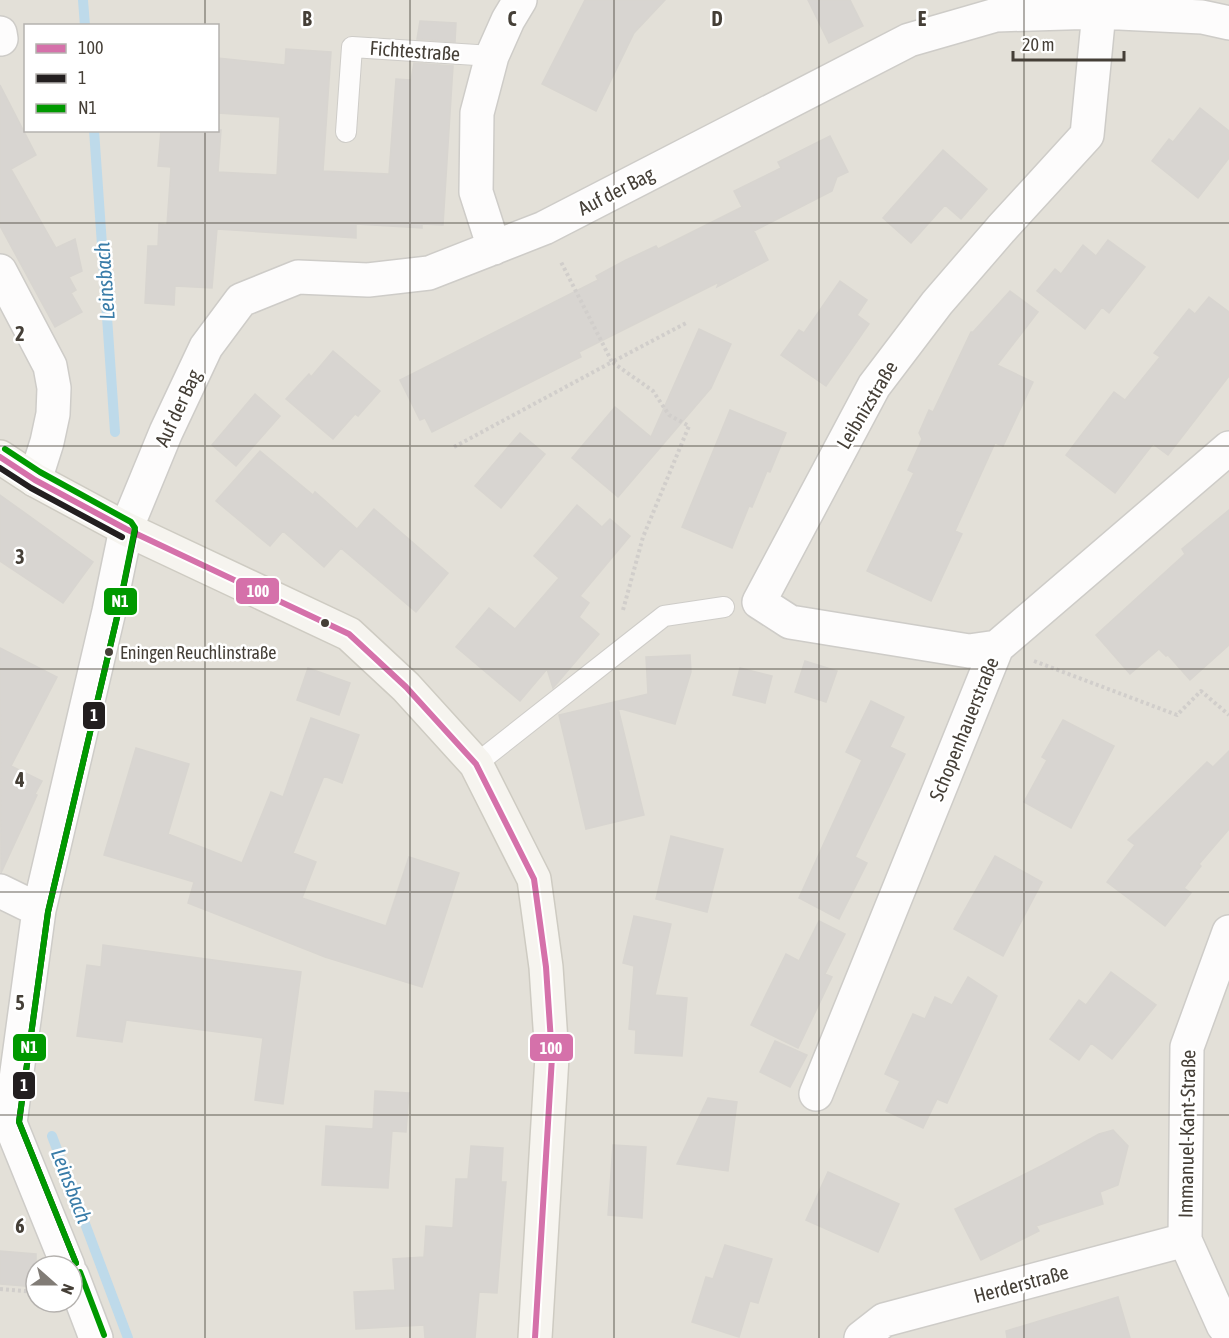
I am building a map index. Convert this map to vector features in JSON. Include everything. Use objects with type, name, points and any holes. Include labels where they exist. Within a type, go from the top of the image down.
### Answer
[{"type":"main road","points":[[0,457],[35,480],[126,529],[349,634],[406,687],[476,764],[534,879],[546,967],[552,1057],[535,1338]]},
{"type":"street","name":"Fichtestraße","points":[[494,248],[476,192],[477,113],[492,56],[520,0]]},
{"type":"street","name":"Auf der Bag","points":[[5,1122],[39,910],[126,529],[166,432],[206,347],[241,300],[298,277],[368,280],[429,273],[544,228],[909,40],[996,15],[1099,12],[1202,17],[1229,23]]},
{"type":"street","name":"Leibnizstraße","points":[[997,647],[969,651],[790,622],[759,602],[874,386],[937,303],[1087,135],[1099,12]]},
{"type":"street","points":[[0,271],[50,366],[54,388],[53,414],[48,442],[35,480]]},
{"type":"street","name":"Schopenhauerstraße","points":[[816,1094],[997,647],[1229,448]]},
{"type":"street","points":[[0,891],[39,910]]},
{"type":"street","name":"Immanuel-Kant-Straße","points":[[1229,932],[1187,1047],[1185,1240],[1222,1325],[1229,1333]]},
{"type":"street","points":[[5,1122],[63,1254]]},
{"type":"street","name":"Herderstraße","points":[[861,1338],[884,1320],[1185,1240]]},
{"type":"street","points":[[84,1306],[96,1338]]},
{"type":"lane","name":"Fichtestraße","points":[[346,132],[352,47],[492,56]]},
{"type":"lane","points":[[476,764],[664,616],[724,607]]},
{"type":"path","points":[[544,228],[612,362],[653,391],[669,415],[689,426],[643,537],[620,622],[625,646]]},
{"type":"path","points":[[454,447],[688,322]]},
{"type":"path","points":[[997,647],[1177,715],[1201,691],[1229,716]]},
{"type":"path","points":[[0,1289],[24,1291]]},
{"type":"shaded area","points":[[0,0],[1229,0],[1229,1338],[0,1338]]},
{"type":"building","points":[[585,0],[665,0],[634,33],[596,111],[542,84]]},
{"type":"building","points":[[808,0],[850,0],[863,26],[829,43]]},
{"type":"building","points":[[420,21],[456,23],[455,42],[417,39]]},
{"type":"building","points":[[286,49],[331,52],[323,171],[389,174],[396,79],[411,80],[414,63],[453,66],[443,225],[422,224],[422,228],[356,224],[356,238],[217,229],[212,288],[175,286],[174,305],[145,303],[148,246],[158,246],[159,224],[167,225],[171,167],[158,166],[161,132],[219,132],[221,130],[218,172],[277,175],[280,117],[219,113],[219,58],[285,65]]},
{"type":"building","points":[[0,85],[36,155],[11,169],[56,248],[75,239],[82,271],[69,277],[76,290],[71,293],[82,312],[55,327],[0,226]]},
{"type":"building","points":[[1200,108],[1229,131],[1229,158],[1198,198],[1152,161],[1169,139],[1173,142]]},
{"type":"building","points":[[830,136],[848,172],[837,177],[832,191],[754,231],[750,223],[768,260],[717,287],[719,282],[579,352],[581,357],[432,432],[425,418],[420,420],[400,380],[598,280],[596,276],[626,260],[656,246],[658,249],[742,207],[734,191],[781,168],[778,162]]},
{"type":"building","points":[[943,150],[987,189],[961,219],[945,205],[911,243],[883,218]]},
{"type":"building","points":[[1108,240],[1145,267],[1109,313],[1102,307],[1085,329],[1037,291],[1055,269],[1061,274],[1083,245],[1096,256]]},
{"type":"building","points":[[840,281],[867,300],[857,315],[869,324],[826,386],[781,355],[799,330],[804,333]]},
{"type":"building","points":[[1010,291],[1038,312],[997,365],[1033,382],[1003,446],[995,443],[955,531],[962,534],[931,601],[867,571],[914,473],[908,470],[922,439],[919,433],[929,410],[933,412],[971,332]]},
{"type":"building","points":[[1209,297],[1229,312],[1229,376],[1168,455],[1153,444],[1115,493],[1066,455],[1114,392],[1125,400],[1160,357],[1154,353],[1189,309],[1195,314]]},
{"type":"building","points":[[699,329],[731,344],[711,388],[618,497],[572,458],[615,407],[651,437]]},
{"type":"building","points":[[333,351],[380,391],[333,439],[286,399],[309,374],[311,377]]},
{"type":"building","points":[[255,394],[280,416],[236,466],[212,445]]},
{"type":"building","points":[[730,410],[786,433],[770,472],[767,471],[752,507],[749,506],[732,548],[682,527]]},
{"type":"building","points":[[520,433],[545,454],[501,508],[475,486]]},
{"type":"building","points":[[260,451],[313,495],[315,492],[357,529],[374,509],[448,573],[416,612],[341,548],[324,567],[283,531],[270,546],[216,501]]},
{"type":"building","points":[[0,495],[93,562],[63,603],[0,561]]},
{"type":"building","points":[[577,505],[602,527],[610,519],[630,536],[580,596],[589,603],[579,617],[599,634],[553,688],[547,669],[520,701],[456,647],[489,608],[515,629],[559,578],[534,556]]},
{"type":"building","points":[[1229,510],[1229,645],[1190,680],[1168,655],[1166,656],[1159,649],[1130,674],[1096,635],[1185,554],[1182,549]]},
{"type":"building","points":[[0,648],[57,677],[11,766],[42,781],[1,873]]},
{"type":"building","points":[[690,655],[691,672],[675,724],[618,708],[644,815],[586,829],[559,715],[648,694],[646,657]]},
{"type":"building","points":[[805,661],[837,671],[826,702],[795,692]]},
{"type":"building","points":[[308,668],[350,683],[339,715],[297,700]]},
{"type":"building","points":[[740,668],[772,676],[765,703],[733,695]]},
{"type":"building","points":[[871,701],[904,717],[890,747],[905,754],[855,857],[867,863],[839,919],[799,898],[862,760],[846,752]]},
{"type":"building","points":[[311,718],[359,735],[342,783],[324,776],[293,853],[316,862],[302,898],[386,926],[409,857],[459,873],[422,987],[325,957],[188,903],[194,882],[104,855],[136,748],[189,764],[168,834],[242,863],[271,792],[283,797]]},
{"type":"building","points":[[1063,720],[1114,746],[1071,828],[1024,802],[1047,760],[1042,757]]},
{"type":"building","points":[[1229,751],[1229,829],[1199,864],[1201,866],[1184,888],[1191,893],[1165,926],[1107,882],[1135,845],[1128,840],[1207,762],[1213,767]]},
{"type":"building","points":[[671,836],[723,849],[707,912],[656,899]]},
{"type":"building","points":[[995,856],[1042,882],[1003,956],[954,929]]},
{"type":"building","points":[[634,916],[671,924],[655,995],[687,998],[682,1056],[635,1053],[636,1030],[629,1029],[634,966],[623,963]]},
{"type":"building","points":[[819,921],[845,934],[825,974],[832,977],[798,1048],[751,1025],[786,954],[799,961]]},
{"type":"building","points":[[103,945],[301,972],[283,1104],[255,1100],[263,1038],[126,1020],[122,1042],[77,1036],[87,965],[101,967]]},
{"type":"building","points":[[1111,972],[1156,1005],[1112,1059],[1091,1043],[1079,1060],[1050,1039],[1079,1000],[1086,1005]]},
{"type":"building","points":[[968,977],[997,996],[947,1103],[937,1099],[923,1128],[886,1111],[900,1081],[885,1074],[913,1014],[925,1019],[935,997],[952,1005]]},
{"type":"building","points":[[775,1041],[807,1055],[790,1087],[760,1072]]},
{"type":"building","points":[[375,1091],[409,1093],[406,1132],[392,1131],[388,1188],[322,1185],[326,1126],[373,1129]]},
{"type":"building","points":[[708,1098],[737,1102],[728,1171],[677,1164]]},
{"type":"building","points":[[1113,1130],[1128,1146],[1118,1185],[1100,1192],[1103,1204],[1036,1226],[1039,1231],[981,1260],[955,1209],[1099,1134]]},
{"type":"building","points":[[613,1145],[646,1147],[642,1218],[608,1215]]},
{"type":"building","points":[[471,1146],[503,1148],[501,1182],[506,1182],[497,1293],[479,1292],[475,1338],[425,1338],[424,1325],[356,1329],[354,1292],[395,1290],[393,1259],[424,1257],[426,1226],[453,1228],[456,1179],[468,1179]]},
{"type":"building","points":[[828,1172],[899,1204],[878,1252],[806,1220]]},
{"type":"building","points":[[725,1245],[772,1259],[758,1303],[750,1301],[739,1337],[692,1322],[706,1277],[713,1279]]},
{"type":"building","points":[[0,1251],[36,1254],[24,1254],[24,1286],[0,1284]]},
{"type":"building","points":[[1118,1297],[1130,1338],[1007,1338],[1006,1331]]},
{"type":"waterway","name":"Leinsbach","points":[[83,0],[85,24]]},
{"type":"waterway","name":"Leinsbach","points":[[94,132],[115,432]]},
{"type":"waterway","name":"Leinsbach","points":[[52,1136],[128,1338]]},
{"type":"transit line","name":"N1","points":[[5,449],[40,472],[131,522],[135,528],[118,613],[48,912],[19,1122],[72,1254]]},
{"type":"transit line","name":"100","points":[[0,457],[35,480],[126,529],[349,634],[406,687],[476,764],[534,879],[546,967],[552,1057],[535,1338]]},
{"type":"transit line","name":"1","points":[[0,468],[31,488],[122,537]]},
{"type":"transit line","name":"1","points":[[72,1254],[19,1122],[48,912],[135,531]]},
{"type":"transit line","name":"N1","points":[[84,1282],[104,1335]]},
{"type":"place","name":"Eningen Reuchlinstraße","points":[[109,652]]}]
